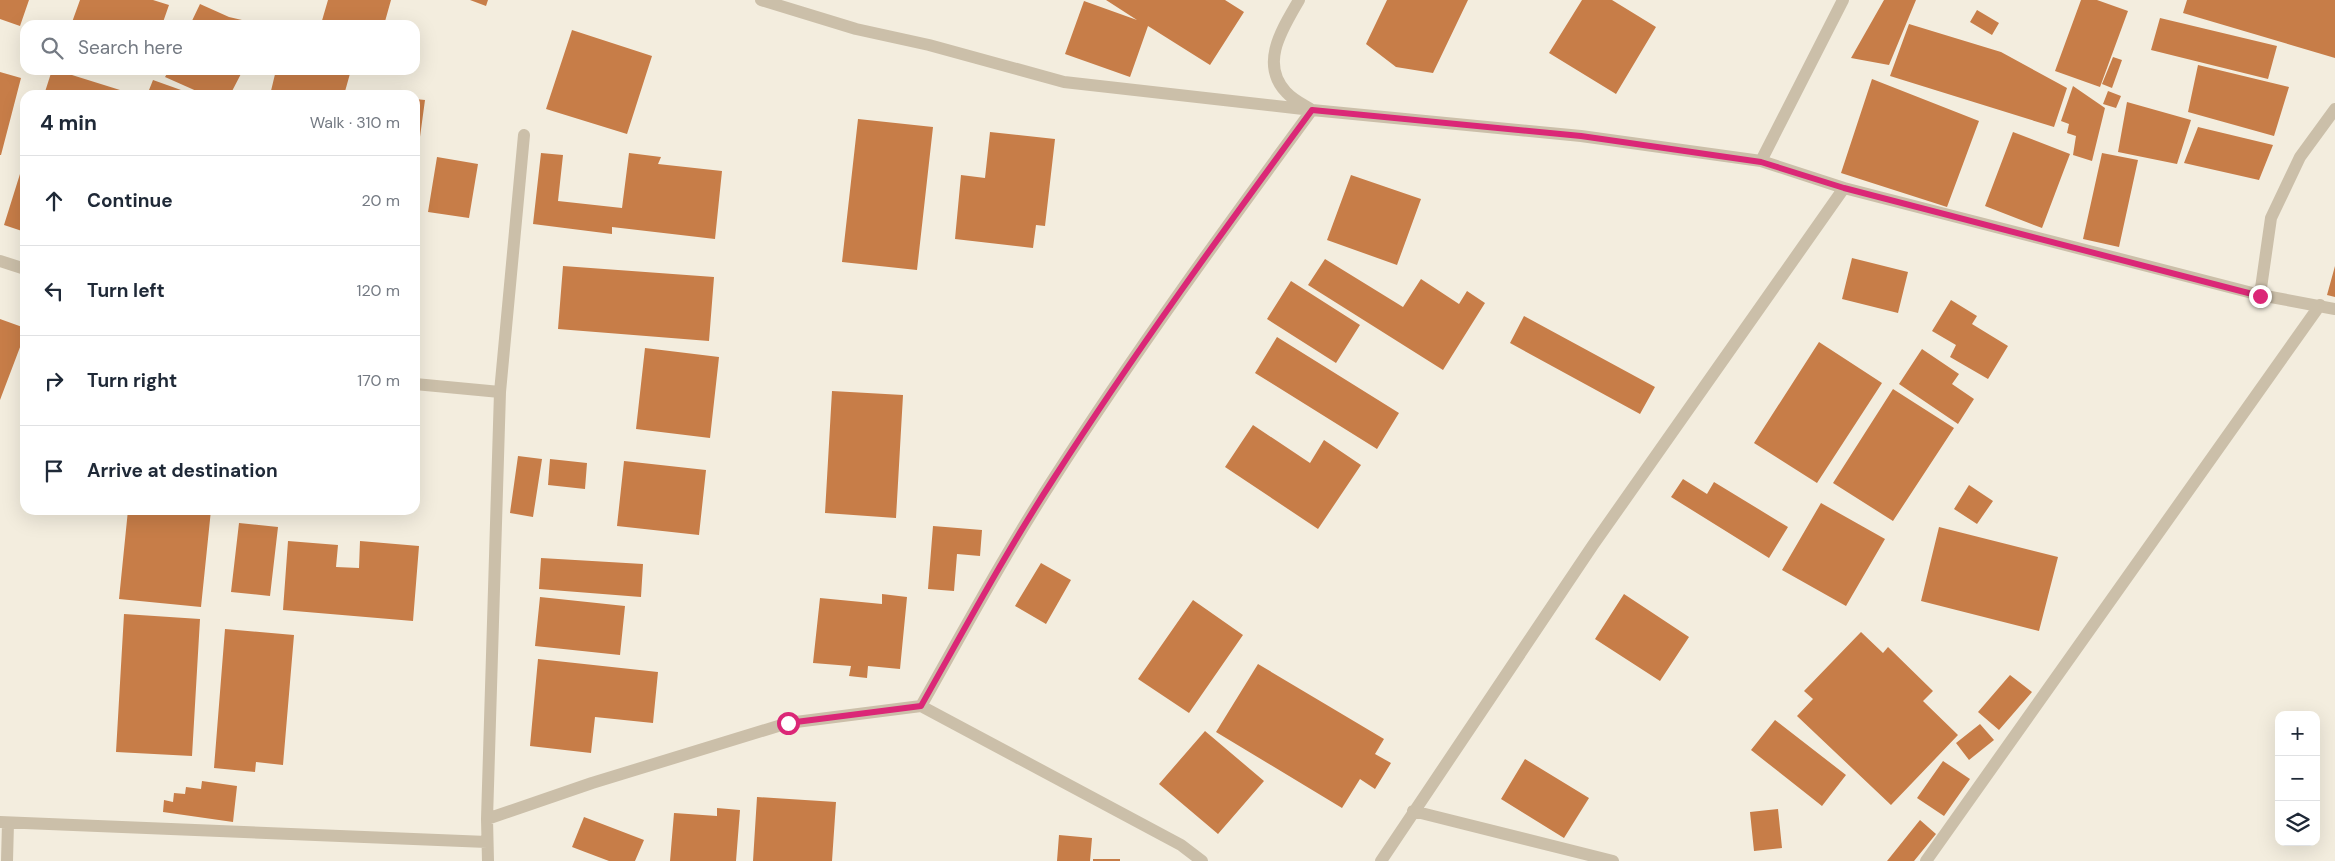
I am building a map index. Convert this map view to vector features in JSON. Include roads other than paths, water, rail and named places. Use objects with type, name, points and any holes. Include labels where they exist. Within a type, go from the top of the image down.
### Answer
[{"type":"street","points":[[761,0],[856,29],[929,44],[1064,82],[1312,110],[1581,136],[1761,162],[1844,188],[2260,296],[2335,309]]},
{"type":"street","points":[[1299,0],[1275,45],[1273,72],[1286,93],[1312,110]]},
{"type":"street","points":[[1761,162],[1843,0]]},
{"type":"street","points":[[2260,296],[2271,218],[2300,157],[2335,109]]},
{"type":"street","points":[[921,706],[1009,551],[1053,478],[1170,304],[1312,110]]},
{"type":"street","points":[[488,861],[487,819],[500,392],[524,135]]},
{"type":"street","points":[[1381,861],[1592,544],[1844,188]]},
{"type":"street","points":[[0,261],[20,267]]},
{"type":"street","points":[[1926,861],[2320,305]]},
{"type":"street","points":[[420,384],[500,392]]},
{"type":"street","points":[[487,819],[592,783],[788,723],[921,706],[1181,845],[1202,861]]},
{"type":"street","points":[[1413,811],[1613,861]]},
{"type":"street","points":[[7,861],[4,823],[488,842]]}]
